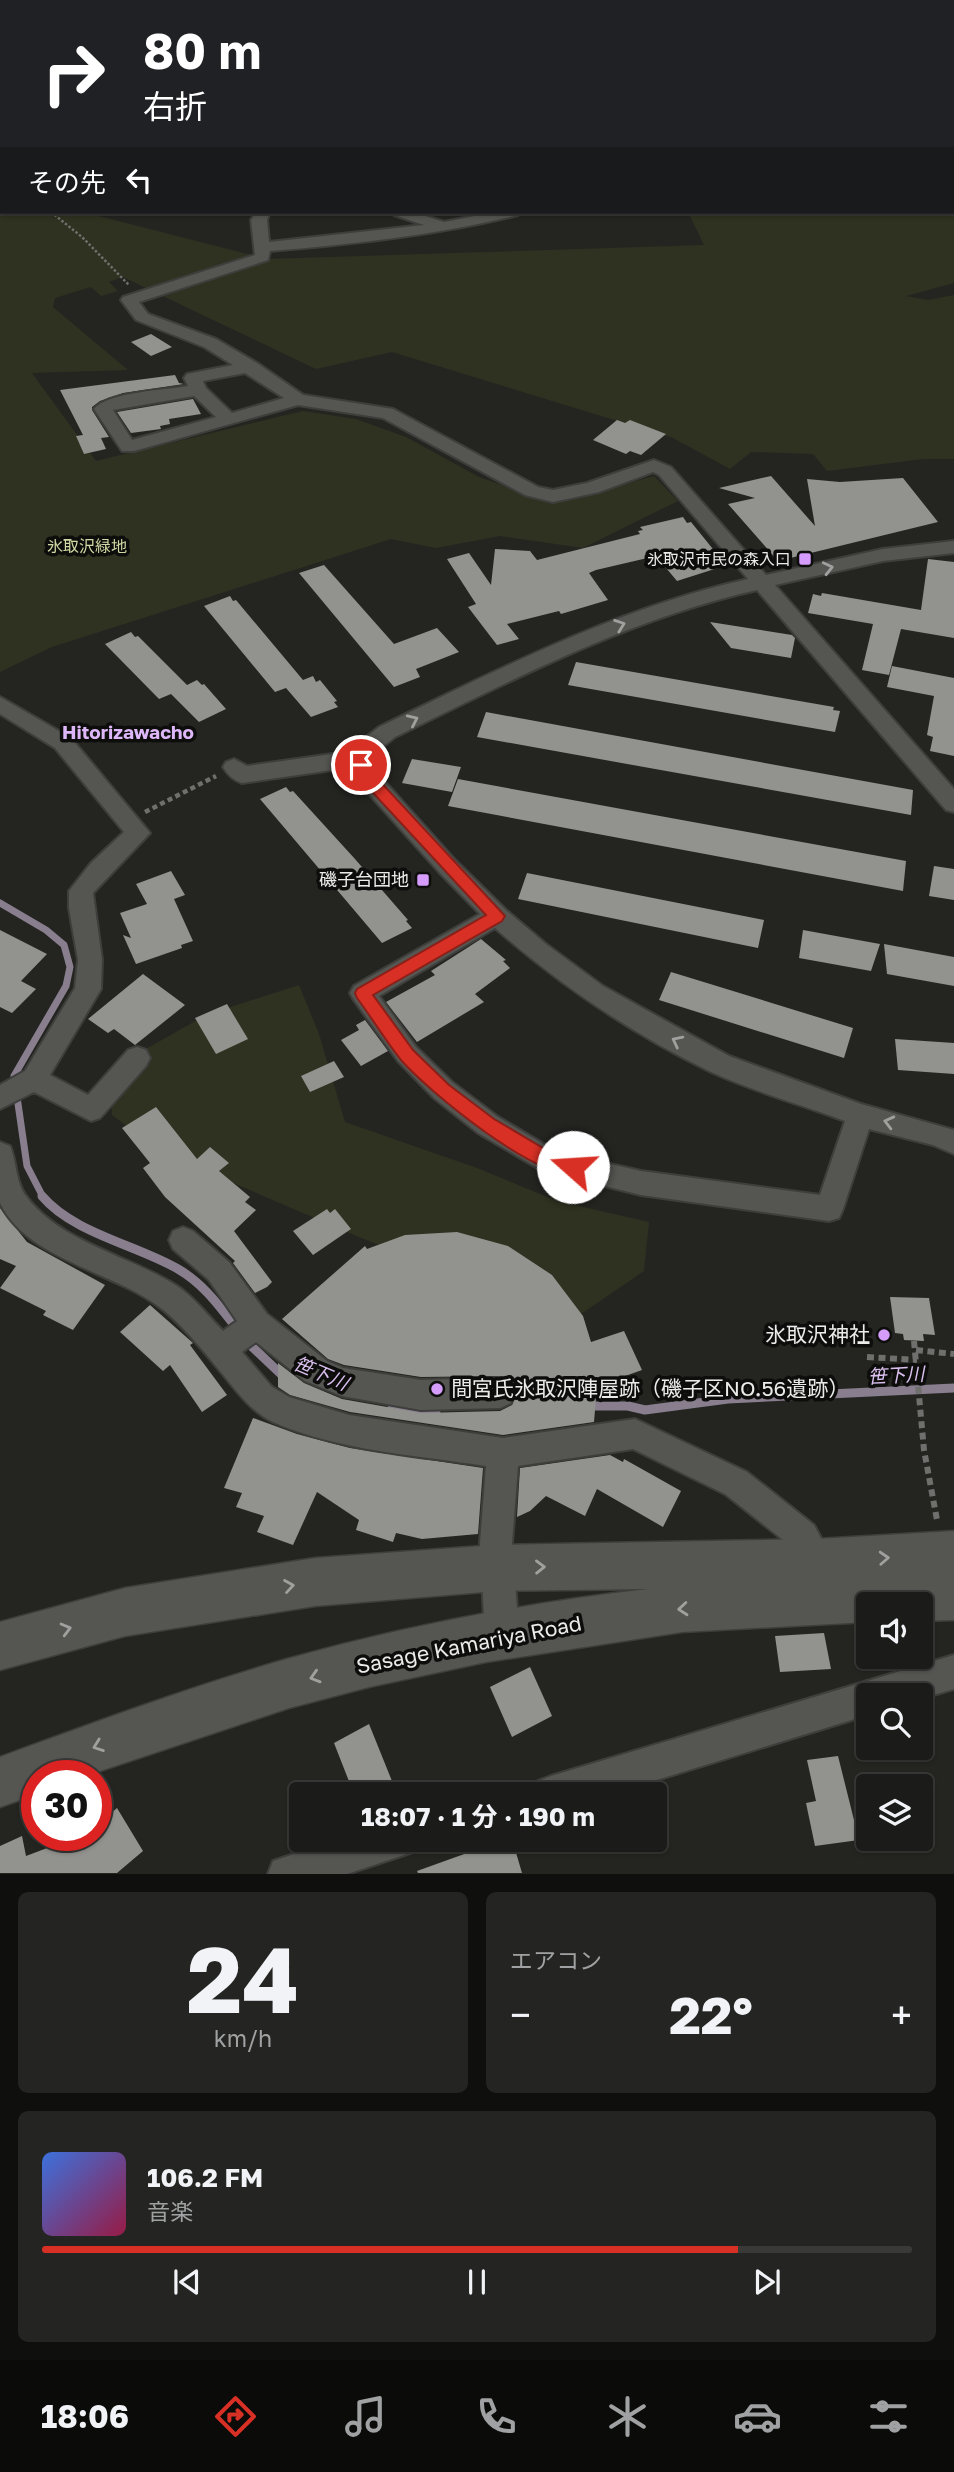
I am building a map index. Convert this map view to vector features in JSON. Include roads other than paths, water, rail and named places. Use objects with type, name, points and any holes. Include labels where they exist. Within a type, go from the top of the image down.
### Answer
[{"type":"street","points":[[262,214],[259,220],[263,257],[128,300],[142,317],[210,343],[251,367],[298,400]]},
{"type":"street","points":[[405,214],[445,228]]},
{"type":"street","points":[[264,247],[376,238],[445,228],[504,214]]},
{"type":"street","points":[[228,419],[198,390],[193,377],[251,367]]},
{"type":"street","points":[[198,390],[110,404],[103,409],[128,447],[298,400],[387,413],[410,423],[504,477],[532,491],[553,496],[592,488],[654,465],[666,471],[954,804]]},
{"type":"street","points":[[954,547],[933,547],[886,554],[670,606],[592,635],[387,732],[372,741],[361,765],[368,778],[447,866],[497,916],[575,979],[654,1029],[720,1064],[860,1115],[938,1135],[954,1142]]},
{"type":"street","points":[[0,704],[63,743],[138,833],[99,869],[81,891],[80,908],[90,960],[88,989],[34,1080],[0,1098]]},
{"type":"street","points":[[234,767],[242,775],[362,758]]},
{"type":"street","points":[[497,916],[363,993],[407,1055],[443,1090],[488,1125],[551,1162],[641,1183],[829,1209],[860,1115]]},
{"type":"street","points":[[34,1080],[91,1110],[137,1058]]},
{"type":"street","points":[[0,1154],[3,1176],[14,1203],[41,1231],[168,1296],[221,1349],[261,1397],[281,1410],[349,1430],[503,1453],[635,1434],[736,1483],[803,1536],[828,1581]]},
{"type":"street","points":[[183,1240],[219,1271],[257,1324],[316,1371],[342,1382],[421,1395],[500,1393]]},
{"type":"street","points":[[221,1349],[257,1324]]},
{"type":"street","points":[[502,1635],[496,1568],[503,1453]]},
{"type":"street","name":"Sasage Kamariya Road","points":[[0,1782],[149,1727],[331,1672],[502,1635],[644,1612],[751,1603],[947,1543]]},
{"type":"street","name":"Sasage Kamariya Road","points":[[0,1646],[125,1612],[288,1587],[496,1568],[828,1581],[954,1596]]},
{"type":"street","points":[[918,1683],[954,1672]]},
{"type":"street","points":[[591,1782],[856,1702]]},
{"type":"street","points":[[286,1874],[358,1852]]},
{"type":"waterway","name":"笹下川","points":[[0,903],[46,930],[64,945],[70,967],[66,986],[14,1076],[27,1166],[43,1197]]},
{"type":"waterway","name":"笹下川","points":[[43,1197],[71,1220],[162,1260],[187,1275],[211,1296],[238,1330]]},
{"type":"waterway","name":"笹下川","points":[[245,1340],[284,1377]]},
{"type":"waterway","name":"笹下川","points":[[587,1406],[628,1406],[645,1410],[728,1399],[954,1388]]},
{"type":"waterway","name":"笹下川","points":[[392,1408],[436,1413]]},
{"type":"place","name":"氷取沢市民の森入口","points":[[805,559]]},
{"type":"place","name":"磯子台団地","points":[[423,880]]},
{"type":"place","name":"氷取沢神社","points":[[884,1335]]},
{"type":"place","name":"間宮氏氷取沢陣屋跡（磯子区NO.56遺跡）","points":[[437,1389]]},
{"type":"district","name":"Hitorizawacho","points":[[128,732]]},
{"type":"park label","name":"氷取沢緑地","points":[[87,546]]}]
